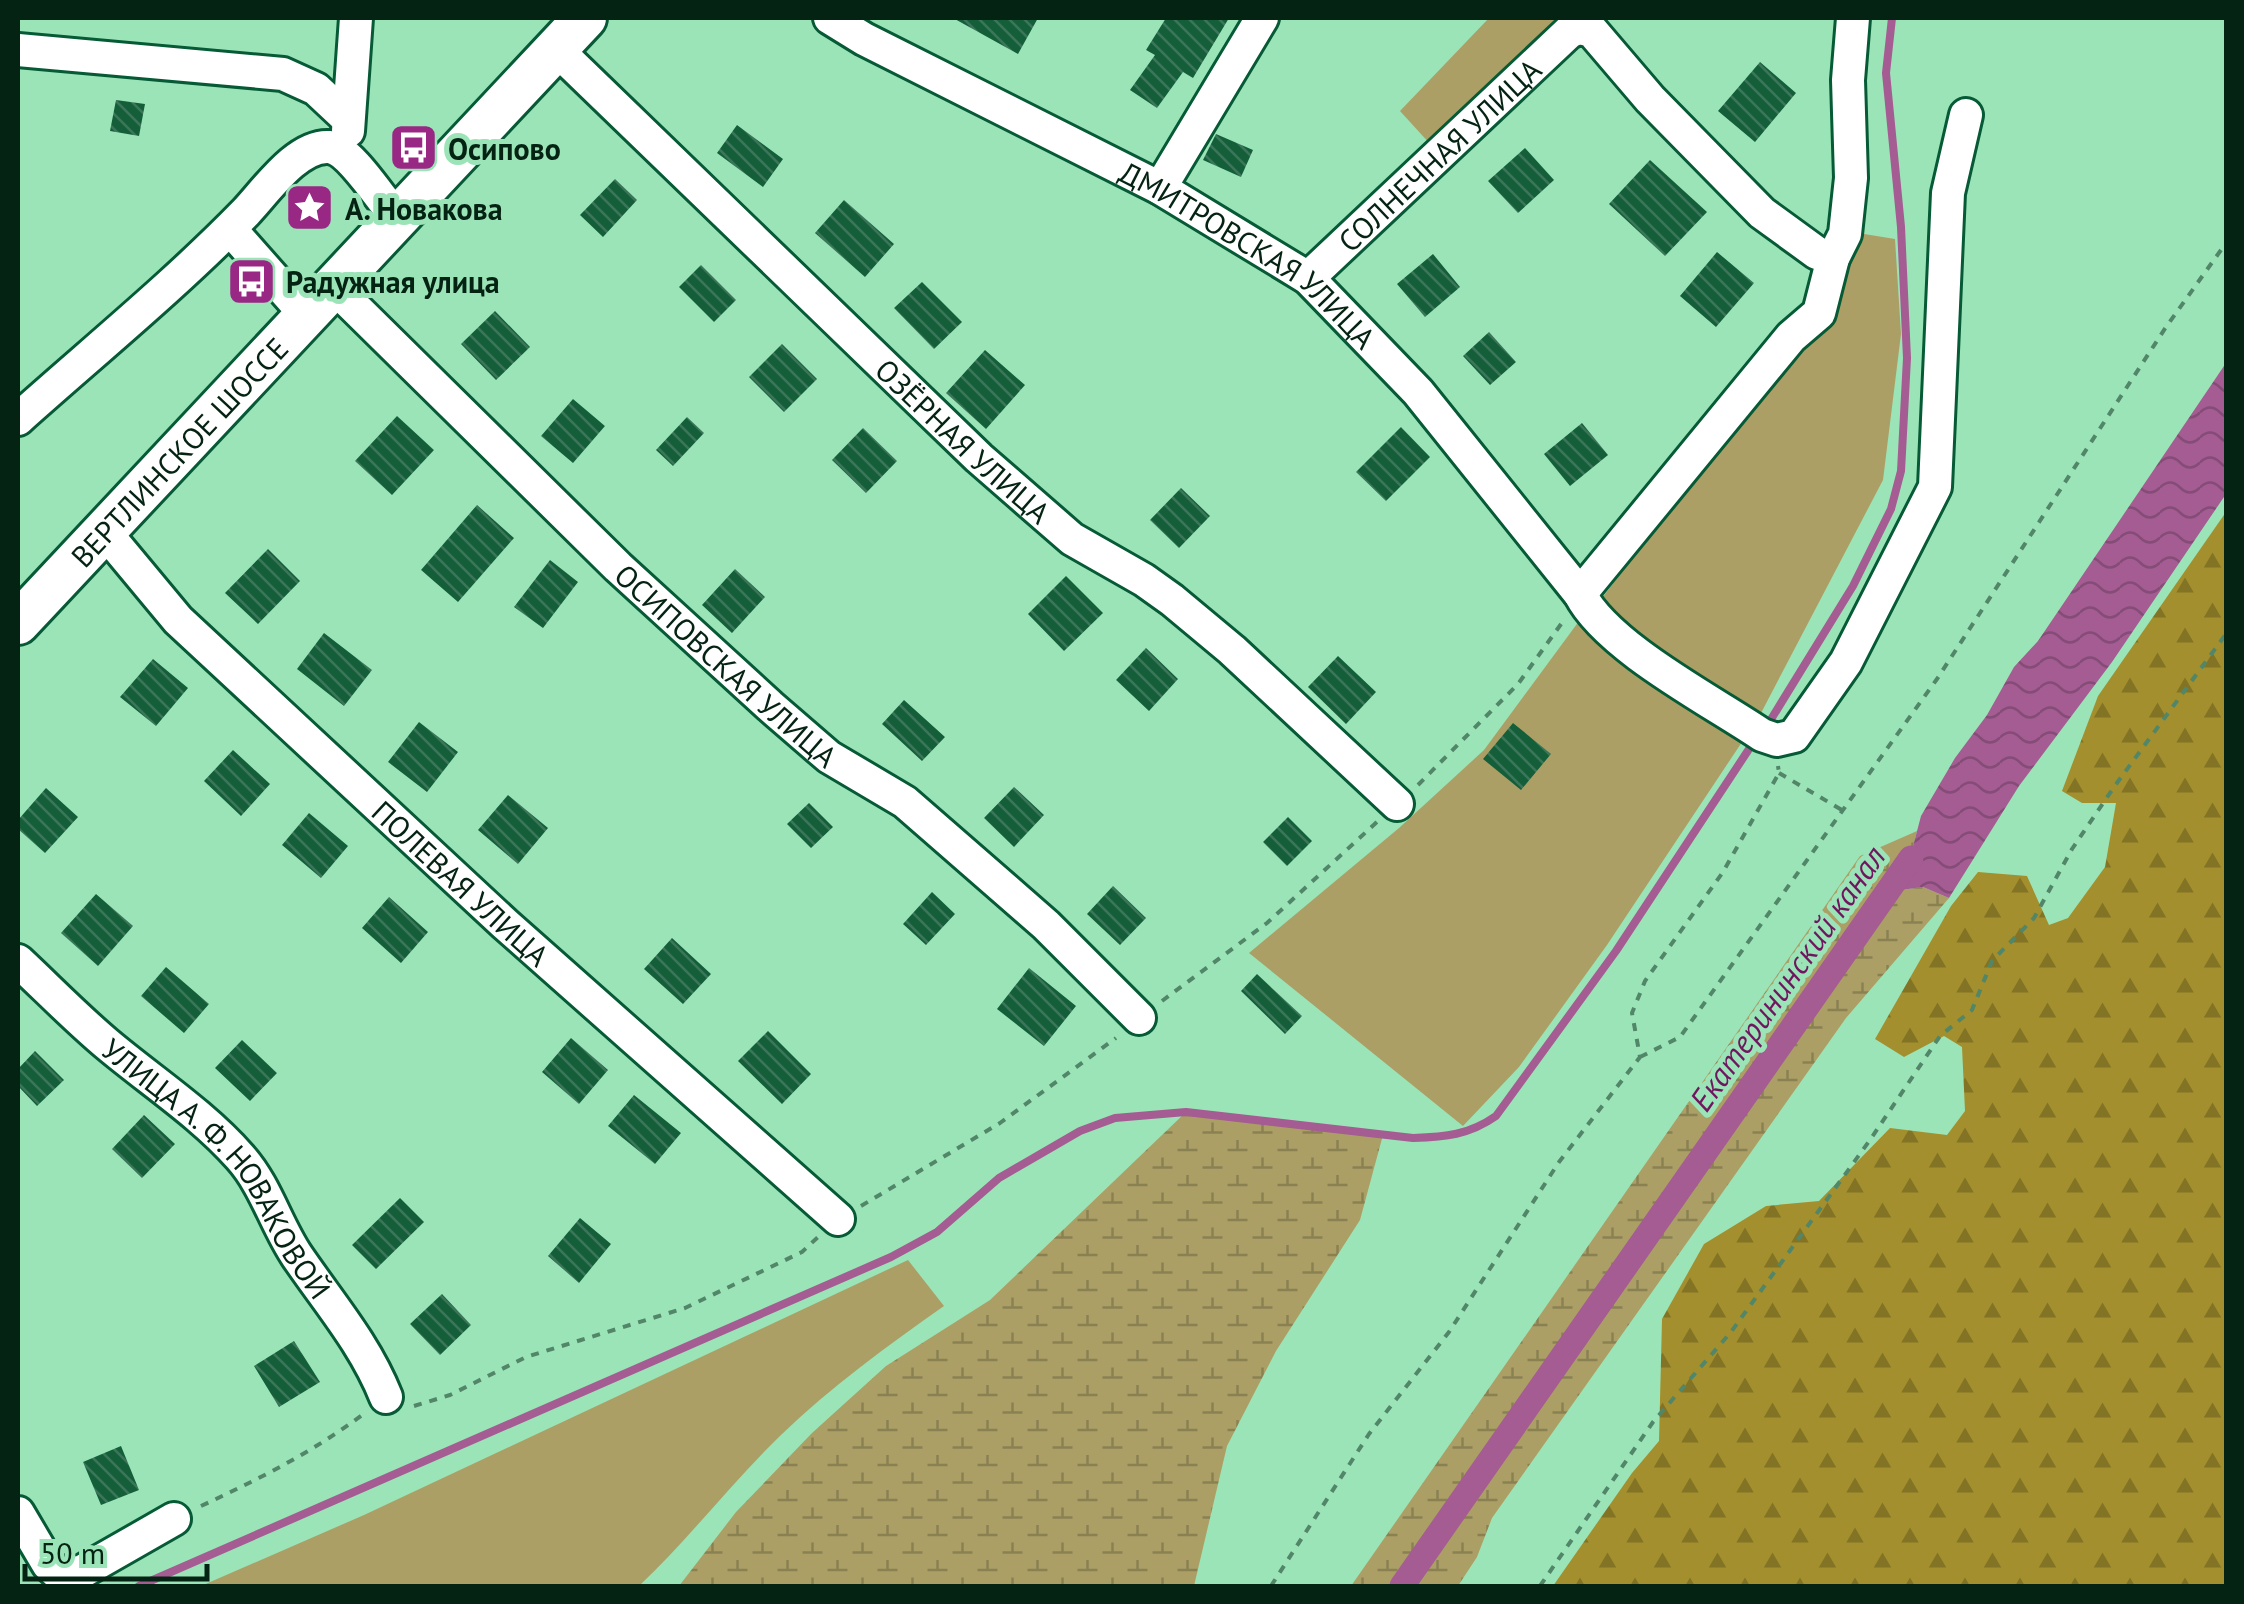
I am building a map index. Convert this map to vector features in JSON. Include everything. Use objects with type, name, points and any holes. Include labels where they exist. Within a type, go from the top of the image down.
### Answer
[{"type":"main road","name":"ВЕРТЛИНСКОЕ ШОССЕ","points":[[18,623],[585,18]]},
{"type":"street","points":[[348,155],[356,18]]},
{"type":"street","name":"ДМИТРОВСКАЯ УЛИЦА","points":[[830,18],[864,39],[1160,188],[1308,278],[1418,392],[1580,594],[1589,611],[1652,664],[1762,735],[1777,740]]},
{"type":"street","points":[[1160,188],[1262,18]]},
{"type":"street","points":[[1580,594],[1791,337],[1819,313],[1849,211],[1852,148],[1848,80],[1852,18]]},
{"type":"street","name":"СОЛНЕЧНАЯ УЛИЦА","points":[[1308,278],[1569,32],[1580,28],[1603,42],[1650,99],[1762,213],[1816,253],[1834,258]]},
{"type":"street","name":"ОЗЁРНАЯ УЛИЦА","points":[[556,49],[979,458],[1072,539],[1172,600],[1232,650],[1397,804]]},
{"type":"street","points":[[18,50],[283,74],[316,89],[348,119]]},
{"type":"street","points":[[1777,740],[1794,736],[1846,662],[1934,487],[1948,194],[1966,115]]},
{"type":"street","points":[[18,419],[311,151],[330,147],[348,155],[398,218]]},
{"type":"street","name":"ОСИПОВСКАЯ УЛИЦА","points":[[230,229],[320,301],[828,757],[905,802],[1046,925],[1139,1018]]},
{"type":"street","name":"ПОЛЕВАЯ УЛИЦА","points":[[104,530],[178,620],[506,924],[838,1218]]},
{"type":"street","name":"УЛИЦА А. Ф. НОВАКОВОЙ","points":[[18,961],[104,1042],[215,1132],[242,1159],[259,1183],[296,1255],[338,1310],[376,1371],[386,1397]]},
{"type":"street","points":[[18,1513],[48,1564],[62,1577],[83,1571],[174,1519]]},
{"type":"path","points":[[1271,1586],[1368,1434],[1449,1332],[1558,1162],[1640,1057],[1680,1037],[1938,679],[2166,327],[2226,244]]},
{"type":"path","points":[[174,1519],[315,1448],[386,1397],[418,1407],[526,1358],[685,1308],[802,1252],[838,1218],[1000,1123],[1101,1053],[1139,1018],[1267,922],[1397,804],[1467,739],[1518,684],[1580,594]]},
{"type":"path","points":[[1540,1586],[1653,1422],[1731,1332],[1940,1036],[1972,1010],[1992,961],[2034,918],[2072,849],[2226,634]]},
{"type":"path","points":[[1640,1057],[1632,1013],[1645,981],[1723,872],[1779,773],[1777,740]]},
{"type":"path","points":[[1779,773],[1842,810]]},
{"type":"green space","points":[[1489,18],[1559,18],[1431,145],[1400,111]]},
{"type":"green space","points":[[1852,232],[1895,239],[1901,334],[1883,480],[1760,715],[1683,665],[1599,602],[1757,396]]},
{"type":"green space","points":[[2226,512],[2226,1586],[1553,1586],[1659,1441],[1662,1319],[1704,1244],[1766,1206],[1819,1201],[1890,1128],[1947,1135],[1965,1111],[1962,1047],[1944,1036],[1904,1057],[1875,1039],[1951,906],[1978,872],[2027,876],[2049,925],[2068,918],[2105,867],[2116,803],[2082,803],[2062,791],[2098,696]]},
{"type":"green space","points":[[1582,617],[1744,739],[1607,945],[1519,1067],[1463,1126],[1249,953],[1399,828],[1484,750]]},
{"type":"green space","points":[[1917,831],[1911,855],[1892,874],[1901,890],[1923,887],[1949,898],[1846,1018],[1492,1518],[1477,1557],[1458,1586],[1351,1586],[1860,856]]},
{"type":"green space","points":[[1186,1112],[1383,1135],[1360,1220],[1276,1351],[1227,1446],[1194,1586],[679,1586],[736,1512],[812,1433],[886,1366],[990,1300]]},
{"type":"green space","points":[[908,1260],[944,1306],[800,1417],[639,1586],[201,1586],[364,1515]]},
{"type":"water","points":[[2226,363],[2226,494],[2112,662],[2019,786],[1949,898],[1923,887],[1901,890],[1892,882],[1891,874],[1911,854],[1921,816],[1955,758]]},
{"type":"building","points":[[953,18],[1038,18],[1018,54]]},
{"type":"building","points":[[1166,18],[1229,18],[1193,78],[1183,72],[1157,108],[1130,90],[1155,55],[1146,50]]},
{"type":"building","points":[[1760,62],[1796,93],[1755,142],[1718,111]]},
{"type":"building","points":[[116,100],[145,104],[139,136],[110,131]]},
{"type":"building","points":[[737,125],[783,159],[763,187],[717,153]]},
{"type":"building","points":[[1216,134],[1253,150],[1241,177],[1203,160]]},
{"type":"building","points":[[1525,148],[1554,180],[1518,213],[1488,181]]},
{"type":"building","points":[[1650,160],[1707,212],[1665,256],[1609,204]]},
{"type":"building","points":[[615,179],[637,200],[603,237],[580,215]]},
{"type":"building","points":[[844,200],[894,244],[865,277],[815,233]]},
{"type":"building","points":[[1717,252],[1754,283],[1716,327],[1680,296]]},
{"type":"building","points":[[1433,254],[1460,287],[1425,317],[1397,284]]},
{"type":"building","points":[[701,265],[736,300],[714,322],[679,287]]},
{"type":"building","points":[[922,282],[962,322],[934,349],[894,308]]},
{"type":"building","points":[[495,311],[530,347],[496,380],[461,344]]},
{"type":"building","points":[[1489,332],[1516,362],[1490,385],[1463,356]]},
{"type":"building","points":[[782,344],[817,379],[784,412],[749,377]]},
{"type":"building","points":[[985,350],[1025,385],[986,429],[946,393]]},
{"type":"building","points":[[573,399],[605,426],[573,463],[541,436]]},
{"type":"building","points":[[397,416],[434,450],[392,495],[355,461]]},
{"type":"building","points":[[687,417],[704,433],[673,466],[656,450]]},
{"type":"building","points":[[1582,423],[1608,455],[1570,486],[1544,454]]},
{"type":"building","points":[[1401,427],[1430,457],[1386,501],[1356,472]]},
{"type":"building","points":[[863,428],[897,461],[866,493],[832,460]]},
{"type":"building","points":[[1181,488],[1210,516],[1179,548],[1150,520]]},
{"type":"building","points":[[477,505],[514,538],[458,602],[421,570]]},
{"type":"building","points":[[268,549],[300,581],[258,624],[225,593]]},
{"type":"building","points":[[550,560],[578,582],[543,628],[514,607]]},
{"type":"building","points":[[735,569],[765,597],[732,633],[702,605]]},
{"type":"building","points":[[1066,576],[1103,613],[1064,651],[1028,614]]},
{"type":"building","points":[[324,633],[372,670],[344,706],[297,669]]},
{"type":"building","points":[[1146,648],[1178,679],[1149,711],[1116,680]]},
{"type":"building","points":[[1338,656],[1376,692],[1346,724],[1308,687]]},
{"type":"building","points":[[153,659],[188,688],[156,726],[120,697]]},
{"type":"building","points":[[904,700],[945,737],[922,761],[882,724]]},
{"type":"building","points":[[419,722],[458,752],[427,792],[388,762]]},
{"type":"building","points":[[1513,723],[1551,754],[1521,790],[1483,759]]},
{"type":"building","points":[[233,750],[270,784],[241,816],[204,781]]},
{"type":"building","points":[[1014,787],[1044,815],[1014,847],[984,818]]},
{"type":"building","points":[[46,788],[78,817],[45,853],[18,829],[18,820]]},
{"type":"building","points":[[508,795],[548,828],[518,864],[478,830]]},
{"type":"building","points":[[809,803],[833,827],[811,848],[787,824]]},
{"type":"building","points":[[309,813],[348,846],[321,878],[282,845]]},
{"type":"building","points":[[1288,817],[1312,841],[1287,866],[1263,842]]},
{"type":"building","points":[[1113,886],[1146,918],[1120,945],[1087,914]]},
{"type":"building","points":[[932,892],[955,914],[926,945],[903,924]]},
{"type":"building","points":[[96,894],[133,926],[98,966],[61,933]]},
{"type":"building","points":[[389,897],[428,932],[401,963],[362,928]]},
{"type":"building","points":[[672,938],[711,974],[683,1004],[644,969]]},
{"type":"building","points":[[166,967],[209,1004],[184,1033],[141,996]]},
{"type":"building","points":[[1029,968],[1076,1006],[1044,1046],[997,1009]]},
{"type":"building","points":[[1257,974],[1302,1016],[1285,1034],[1241,991]]},
{"type":"building","points":[[768,1031],[811,1074],[782,1104],[738,1061]]},
{"type":"building","points":[[571,1038],[608,1070],[579,1104],[542,1072]]},
{"type":"building","points":[[242,1040],[277,1073],[250,1101],[215,1068]]},
{"type":"building","points":[[35,1051],[64,1080],[37,1106],[18,1086],[18,1069]]},
{"type":"building","points":[[634,1095],[681,1133],[655,1164],[608,1126]]},
{"type":"building","points":[[144,1115],[175,1144],[142,1178],[112,1149]]},
{"type":"building","points":[[400,1198],[424,1222],[376,1269],[352,1245]]},
{"type":"building","points":[[580,1218],[611,1244],[579,1283],[548,1256]]},
{"type":"building","points":[[442,1294],[471,1325],[440,1355],[410,1324]]},
{"type":"building","points":[[294,1341],[320,1382],[279,1407],[254,1366]]},
{"type":"building","points":[[121,1446],[139,1490],[101,1505],[83,1462]]},
{"type":"waterway","points":[[1770,721],[1853,586],[1891,509],[1901,471],[1907,358],[1901,227],[1886,73],[1892,18]]},
{"type":"waterway","points":[[139,1586],[891,1257],[937,1232],[999,1178],[1080,1131],[1115,1118],[1186,1112],[1413,1138],[1456,1134],[1486,1122],[1496,1116],[1616,951],[1751,746]]},
{"type":"waterway","name":"Екатерининский канал","points":[[1402,1586],[1911,858]]},
{"type":"place","name":"Осипово","points":[[413,148]]},
{"type":"place","name":"А. Новакова","points":[[310,208]]},
{"type":"place","name":"Радужная улица","points":[[251,281]]}]
